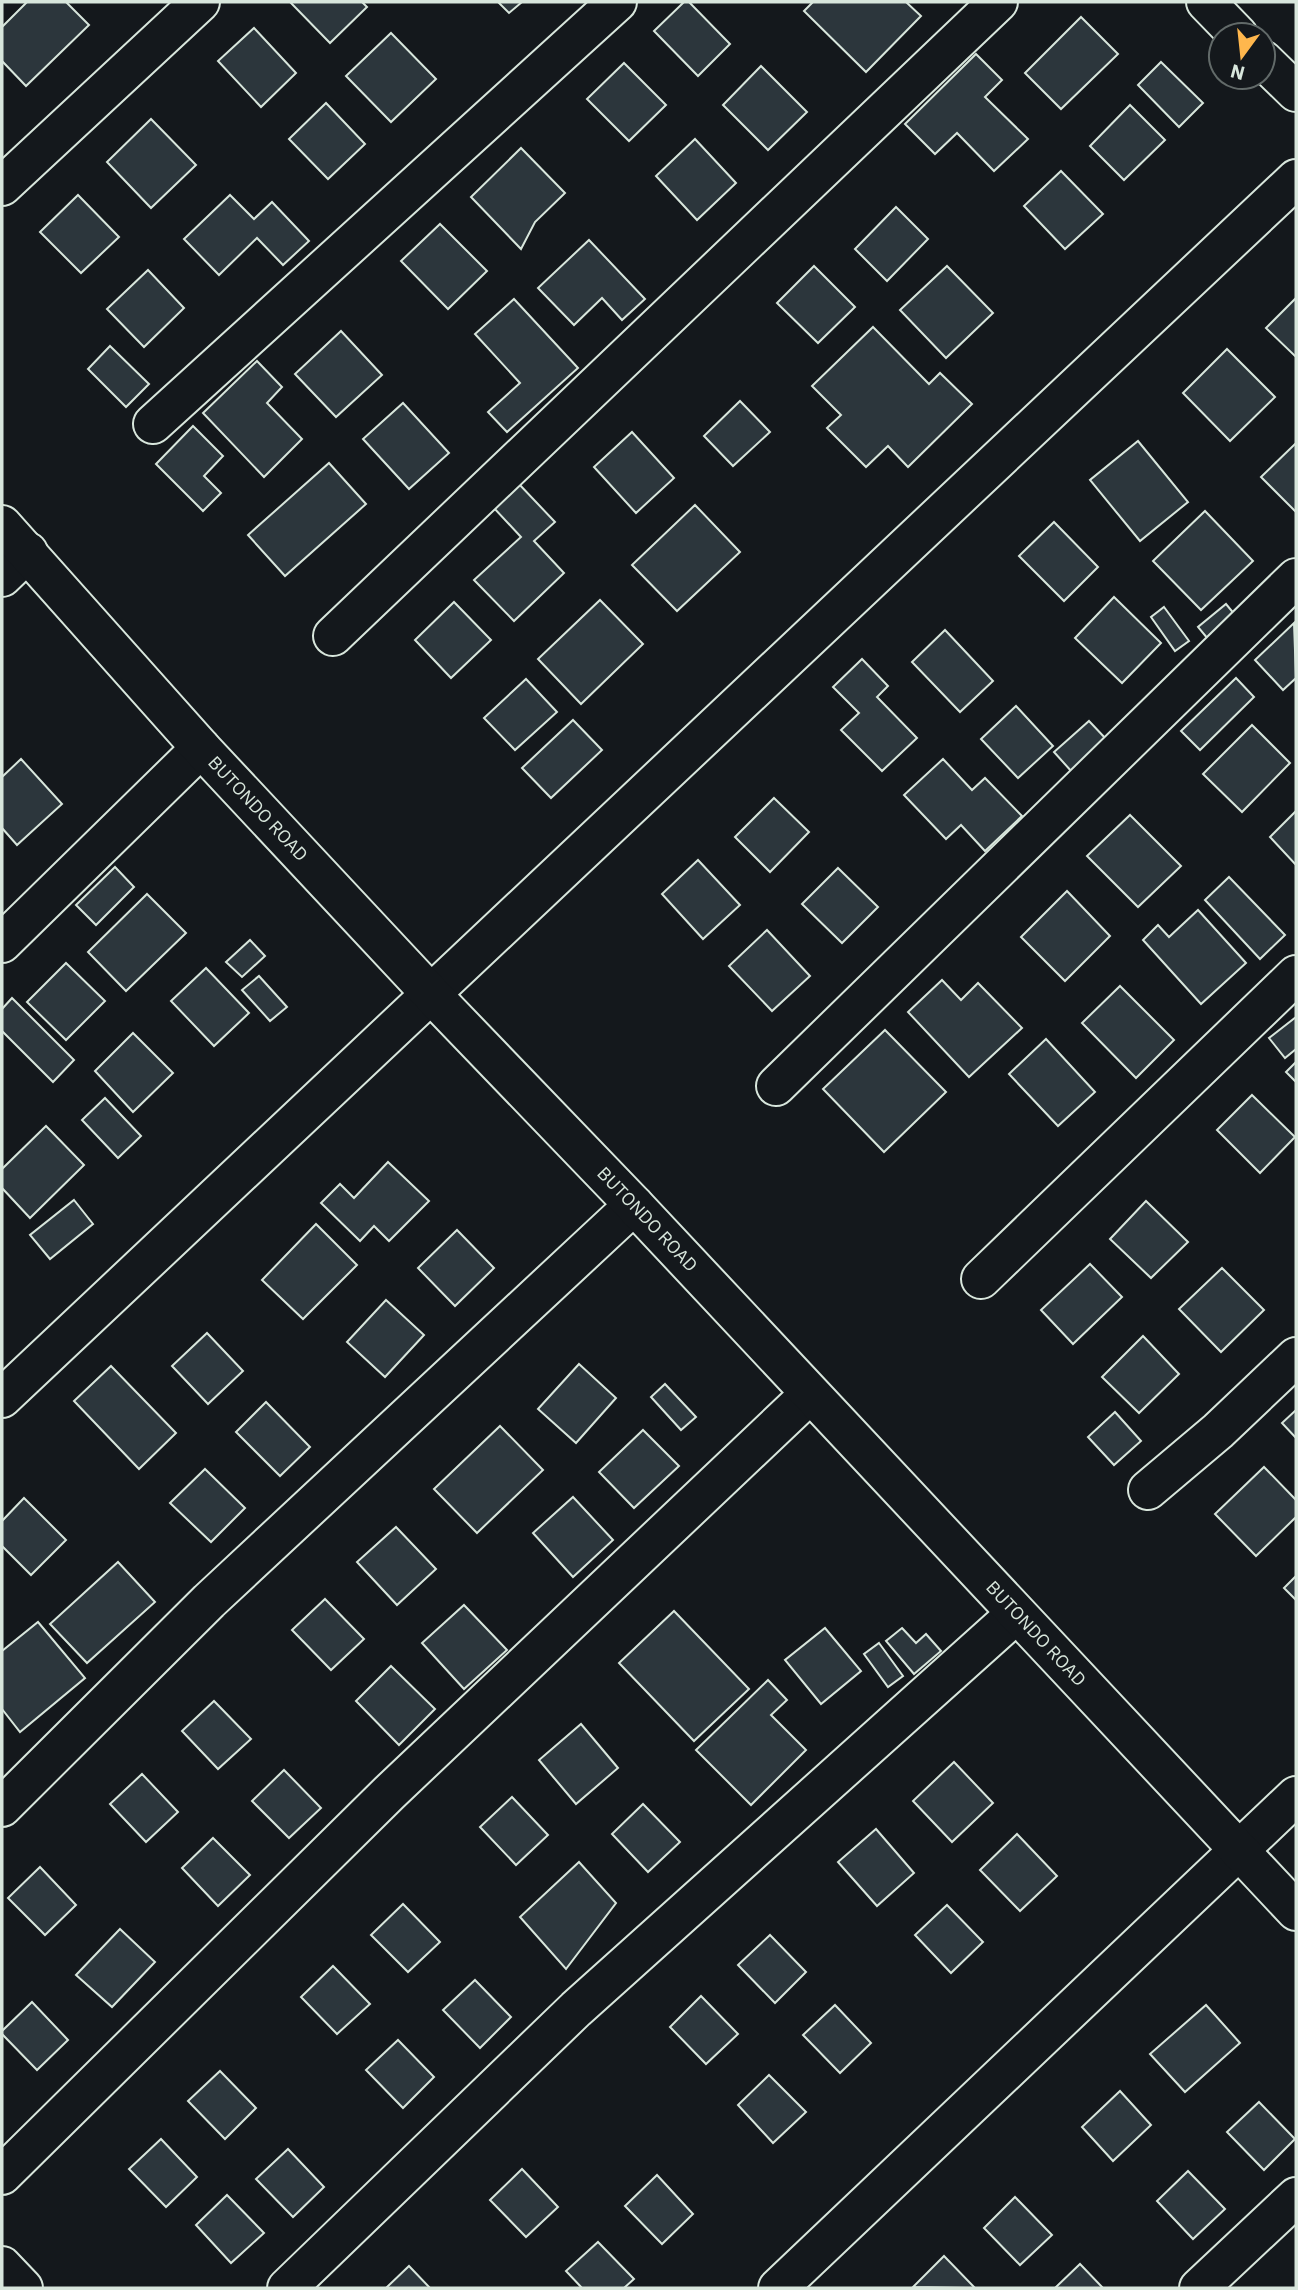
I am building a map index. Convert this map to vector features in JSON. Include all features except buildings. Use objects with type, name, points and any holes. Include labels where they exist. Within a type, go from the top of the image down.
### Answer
[{"type":"street","points":[[2,187],[200,2]]},
{"type":"street","points":[[153,424],[617,2]]},
{"type":"street","points":[[332,636],[998,2]]},
{"type":"street","points":[[1206,2],[1224,21]]},
{"type":"street","points":[[1277,74],[1296,92]]},
{"type":"street","points":[[2,1398],[1296,179]]},
{"type":"street","name":"BUTONDO ROAD","points":[[2,525],[15,564],[201,748],[1296,1911]]},
{"type":"street","points":[[776,1086],[1296,578]]},
{"type":"street","points":[[2,943],[201,748]]},
{"type":"street","points":[[981,1279],[1296,975]]},
{"type":"street","points":[[2,1807],[209,1601],[634,1205]]},
{"type":"street","points":[[1148,1490],[1218,1431],[1296,1356]]},
{"type":"street","points":[[2,2175],[389,1793],[810,1394]]},
{"type":"street","points":[[288,2288],[576,2009],[1016,1614]]},
{"type":"street","points":[[778,2288],[1296,1796]]},
{"type":"street","points":[[1199,2288],[1296,2197]]},
{"type":"street","points":[[2,2266],[23,2288]]}]
